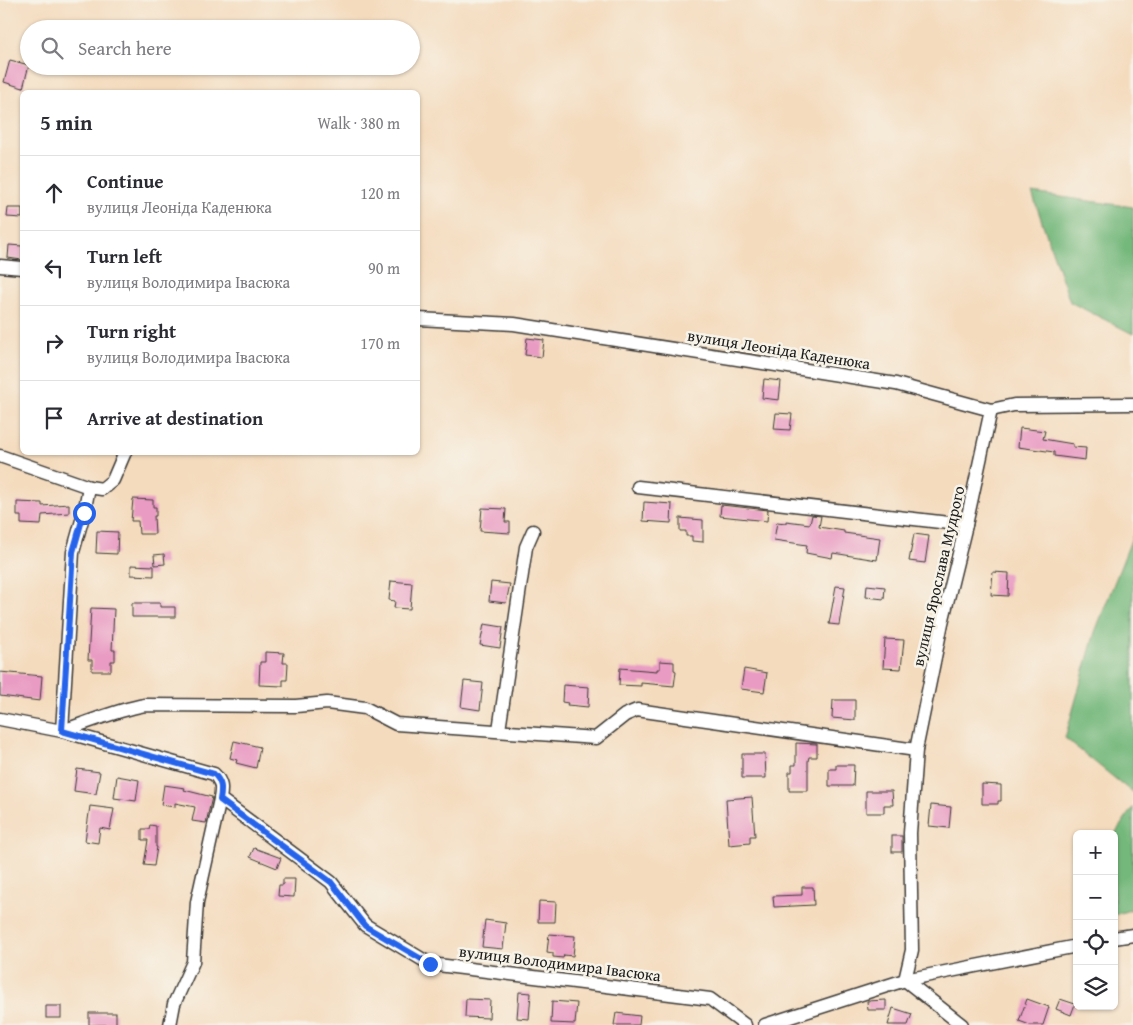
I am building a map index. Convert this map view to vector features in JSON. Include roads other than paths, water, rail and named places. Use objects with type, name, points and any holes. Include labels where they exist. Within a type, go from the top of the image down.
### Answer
[{"type":"street","points":[[0,266],[20,268]]},
{"type":"street","name":"вулиця Леоніда Каденюка","points":[[420,319],[514,324],[886,382],[991,410],[1014,405],[1133,404]]},
{"type":"street","name":"вулиця Ярослава Мудрого","points":[[905,980],[912,950],[910,833],[916,750],[942,623],[991,410]]},
{"type":"street","points":[[0,456],[102,489],[113,480],[124,455]]},
{"type":"street","points":[[62,731],[73,552],[84,513],[89,486]]},
{"type":"street","points":[[638,487],[966,525]]},
{"type":"street","points":[[499,730],[526,547],[533,531]]},
{"type":"street","points":[[62,731],[123,709],[145,705],[296,706],[327,703],[365,708],[396,724],[596,738],[625,715],[637,710],[916,750]]},
{"type":"street","points":[[0,719],[62,731],[214,774],[220,780],[222,789],[220,800],[196,902],[193,962],[174,1004],[170,1025]]},
{"type":"street","name":"вулиця Володимира Івасюка","points":[[220,800],[331,882],[365,926],[430,964],[710,999],[745,1025]]},
{"type":"street","points":[[1118,937],[1133,934]]},
{"type":"street","points":[[765,1025],[905,980],[1073,947]]},
{"type":"street","points":[[905,980],[962,1025]]}]
